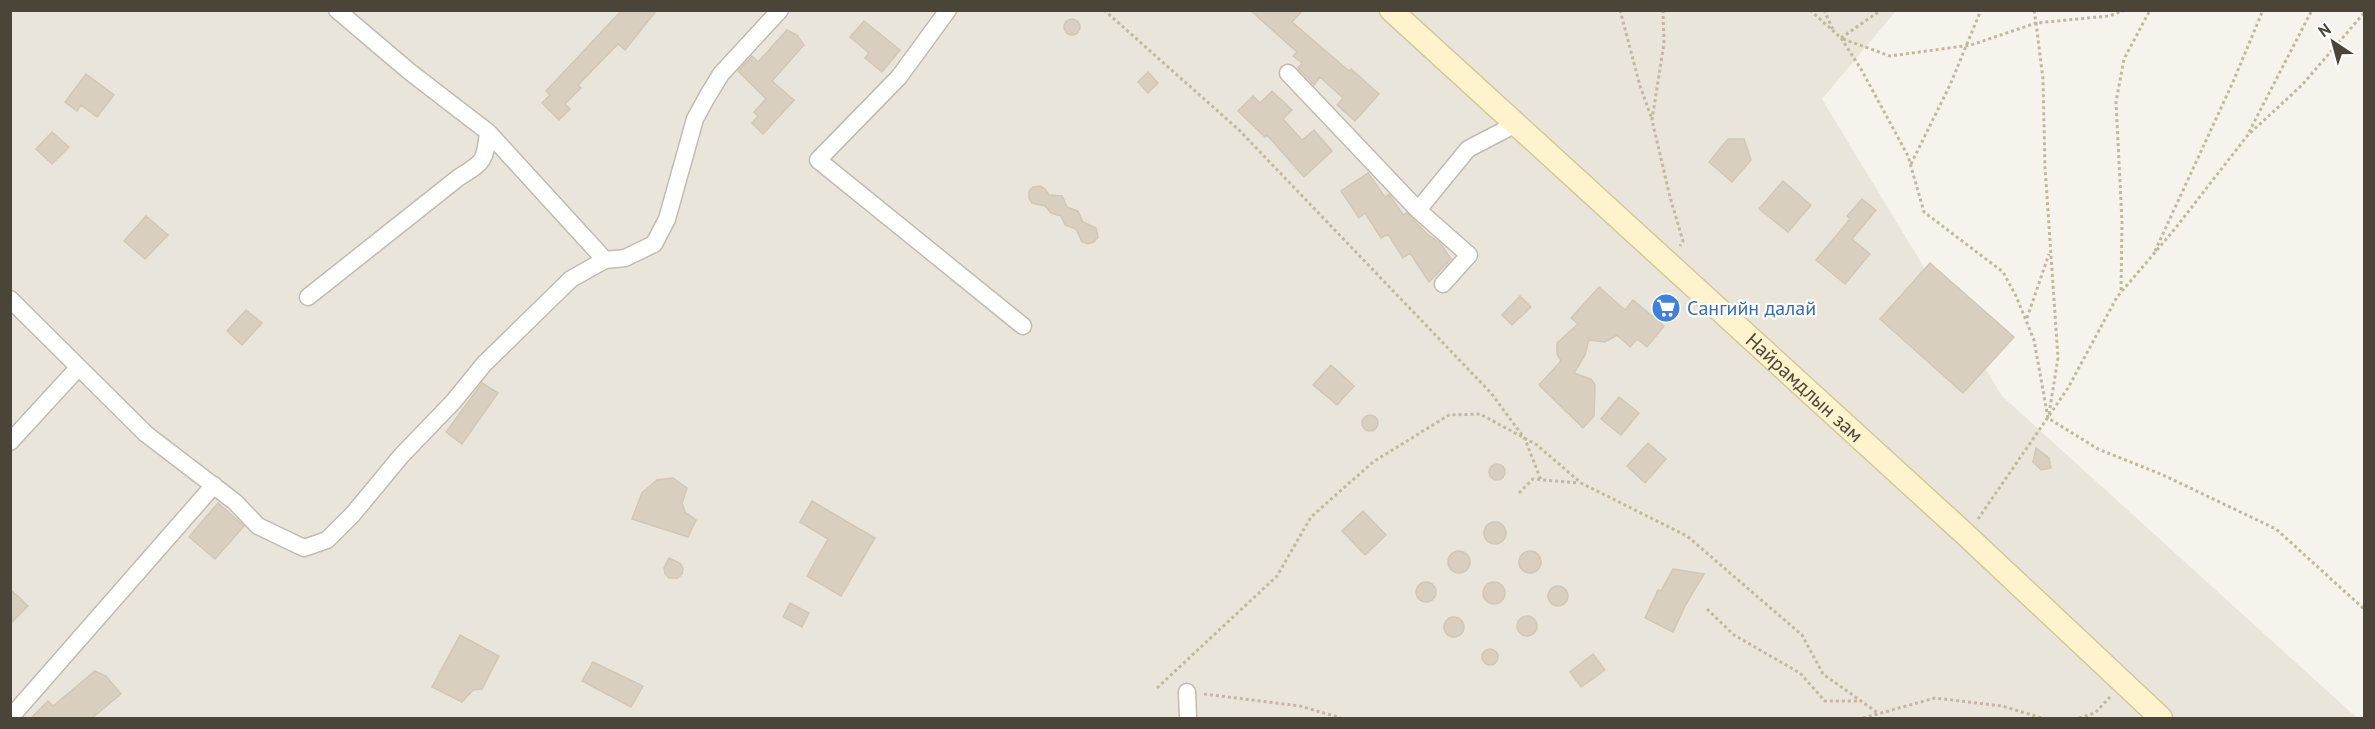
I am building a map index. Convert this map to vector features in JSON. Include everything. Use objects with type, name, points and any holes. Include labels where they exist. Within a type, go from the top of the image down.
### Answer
[{"type":"main road","name":"Найрамдлын зам","points":[[1391,10],[1966,535],[2161,718]]},
{"type":"street","points":[[337,10],[410,72],[488,132],[605,260]]},
{"type":"street","points":[[10,299],[146,434],[235,502],[258,526],[304,548],[327,540],[353,514],[401,456],[453,402],[484,364],[571,279],[605,260],[624,258],[654,244],[667,219],[695,119],[721,74],[780,10]]},
{"type":"street","points":[[948,10],[899,77],[818,160],[1023,326]]},
{"type":"street","points":[[1288,73],[1418,210],[1469,255],[1443,284]]},
{"type":"street","points":[[1418,210],[1468,149],[1516,124]]},
{"type":"street","points":[[308,297],[458,178],[482,163],[486,152],[488,132]]},
{"type":"street","points":[[10,442],[78,368]]},
{"type":"street","points":[[10,718],[214,485]]},
{"type":"street","points":[[1187,692],[1188,718]]},
{"type":"path","points":[[1104,10],[1239,130],[1491,393],[1525,439],[1541,480]]},
{"type":"path","points":[[1620,10],[1640,86],[1653,120],[1670,197],[1683,241],[1671,266]]},
{"type":"path","points":[[1653,120],[1664,43],[1664,10]]},
{"type":"path","points":[[1810,10],[1841,38],[1862,69],[1910,165],[1924,212],[2003,272],[2016,296],[2034,340]]},
{"type":"path","points":[[1824,10],[1835,33]]},
{"type":"path","points":[[1841,38],[1881,10]]},
{"type":"path","points":[[1910,165],[1950,85],[1981,10]]},
{"type":"path","points":[[2034,10],[2043,79],[2045,167],[2058,358],[2048,418]]},
{"type":"path","points":[[1841,38],[1890,56],[1971,45],[2036,23],[2109,16],[2125,10]]},
{"type":"path","points":[[2121,292],[2122,222],[2116,102],[2124,59],[2150,10]]},
{"type":"path","points":[[2153,255],[2233,82],[2263,10]]},
{"type":"path","points":[[2247,136],[2312,10]]},
{"type":"path","points":[[1966,535],[2068,388],[2121,292],[2247,136],[2302,85],[2364,13]]},
{"type":"path","points":[[2050,251],[2026,317],[2034,340],[2048,418],[2098,449],[2163,475],[2276,529],[2364,609]]},
{"type":"path","points":[[1157,688],[1277,576],[1311,518],[1373,462],[1449,416],[1480,414],[1525,439],[1565,468],[1581,483],[1687,536],[1802,635],[1823,674],[1878,713]]},
{"type":"path","points":[[1519,493],[1533,479],[1581,483]]},
{"type":"path","points":[[1707,609],[1734,635],[1800,673],[1825,701],[1860,701]]},
{"type":"path","points":[[2079,718],[2095,713],[2124,683]]},
{"type":"path","points":[[1187,692],[1300,706],[1341,718]]},
{"type":"path","points":[[1863,718],[1935,698],[2002,706],[2042,718]]},
{"type":"shaded area","points":[[10,11],[1896,11],[1822,99],[2002,396],[2357,718],[11,718]]},
{"type":"building","points":[[622,10],[657,10],[625,50],[618,44],[578,85],[581,88],[565,104],[570,109],[559,120],[542,103],[550,95],[546,91]]},
{"type":"building","points":[[1250,10],[1303,10],[1292,22],[1379,94],[1355,121],[1337,105],[1343,98],[1320,77],[1314,85],[1298,68],[1302,63],[1293,56],[1297,52]]},
{"type":"building","points":[[1069,19],[1075,19],[1080,27],[1078,33],[1069,35],[1064,30],[1064,24]]},
{"type":"building","points":[[864,21],[900,50],[882,72],[865,58],[869,53],[850,37]]},
{"type":"building","points":[[787,30],[797,35],[804,45],[772,81],[794,100],[763,134],[752,123],[758,116],[754,112],[766,99],[738,71],[752,56],[758,62]]},
{"type":"building","points":[[1148,72],[1158,83],[1148,93],[1138,82]]},
{"type":"building","points":[[86,74],[114,95],[97,117],[81,105],[77,111],[65,102]]},
{"type":"building","points":[[1272,91],[1292,110],[1283,119],[1302,140],[1314,130],[1332,151],[1304,177],[1267,135],[1265,137],[1238,111],[1253,96],[1260,103]]},
{"type":"building","points":[[52,132],[69,147],[52,164],[36,149]]},
{"type":"building","points":[[1728,139],[1744,139],[1751,160],[1732,182],[1709,162]]},
{"type":"building","points":[[1368,173],[1385,197],[1389,194],[1403,215],[1407,213],[1426,233],[1441,244],[1451,259],[1429,282],[1410,253],[1403,258],[1388,234],[1381,238],[1365,213],[1359,218],[1341,191]]},
{"type":"building","points":[[1783,181],[1811,205],[1788,232],[1759,209]]},
{"type":"building","points":[[1040,186],[1049,195],[1062,196],[1067,207],[1078,211],[1083,222],[1096,228],[1098,237],[1094,242],[1088,244],[1082,242],[1076,229],[1065,225],[1061,216],[1051,213],[1045,206],[1032,203],[1029,191],[1033,187]]},
{"type":"building","points":[[1862,199],[1876,210],[1852,239],[1870,254],[1845,284],[1816,260],[1850,219],[1847,216]]},
{"type":"building","points":[[146,216],[168,235],[145,259],[124,241]]},
{"type":"building","points":[[1930,263],[2014,337],[1963,393],[1880,319]]},
{"type":"building","points":[[1599,287],[1625,310],[1633,300],[1664,326],[1647,347],[1637,339],[1630,347],[1617,335],[1605,342],[1589,340],[1585,355],[1574,373],[1591,379],[1595,385],[1594,416],[1583,428],[1539,385],[1561,361],[1557,354],[1557,343],[1578,324],[1571,318]]},
{"type":"building","points":[[1520,296],[1531,307],[1512,325],[1502,315]]},
{"type":"building","points":[[246,310],[262,323],[242,345],[227,331]]},
{"type":"building","points":[[1331,365],[1354,386],[1337,405],[1313,385]]},
{"type":"building","points":[[482,383],[498,393],[462,444],[446,432]]},
{"type":"building","points":[[1619,397],[1639,413],[1621,435],[1601,419]]},
{"type":"building","points":[[1370,415],[1376,417],[1378,423],[1376,429],[1370,431],[1364,429],[1362,423],[1364,417]]},
{"type":"building","points":[[1648,443],[1666,459],[1645,483],[1627,466]]},
{"type":"building","points":[[2036,448],[2049,458],[2051,468],[2041,470],[2033,462]]},
{"type":"building","points":[[1497,464],[1505,472],[1497,480],[1489,472]]},
{"type":"building","points":[[673,478],[687,488],[682,503],[685,512],[696,520],[688,537],[632,519],[642,493],[657,480]]},
{"type":"building","points":[[812,501],[875,538],[841,596],[807,576],[828,539],[800,522]]},
{"type":"building","points":[[218,503],[244,526],[215,559],[189,537]]},
{"type":"building","points":[[1363,511],[1386,535],[1365,555],[1342,531]]},
{"type":"building","points":[[1495,522],[1503,525],[1506,533],[1503,541],[1495,544],[1487,541],[1484,533],[1487,525]]},
{"type":"building","points":[[1459,551],[1469,558],[1470,562],[1463,572],[1459,573],[1449,566],[1448,562],[1455,552]]},
{"type":"building","points":[[1530,551],[1538,554],[1541,562],[1538,570],[1530,573],[1522,570],[1519,562],[1522,554]]},
{"type":"building","points":[[669,558],[680,563],[683,568],[678,578],[669,578],[665,574],[664,568]]},
{"type":"building","points":[[1673,569],[1704,574],[1673,632],[1645,618],[1658,590],[1661,591]]},
{"type":"building","points":[[1426,582],[1433,585],[1436,592],[1433,599],[1426,602],[1419,599],[1416,592],[1419,585]]},
{"type":"building","points":[[1490,582],[1498,582],[1505,589],[1505,597],[1498,604],[1490,604],[1483,597],[1483,589]]},
{"type":"building","points":[[1558,586],[1565,589],[1568,596],[1565,603],[1558,606],[1551,603],[1548,596],[1551,589]]},
{"type":"building","points":[[10,589],[28,606],[10,624]]},
{"type":"building","points":[[790,603],[809,613],[802,627],[783,617]]},
{"type":"building","points":[[1523,616],[1531,616],[1537,622],[1537,630],[1531,636],[1523,636],[1517,630],[1517,622]]},
{"type":"building","points":[[1454,617],[1461,620],[1464,627],[1461,634],[1454,637],[1447,634],[1444,627],[1447,620]]},
{"type":"building","points":[[460,635],[499,656],[482,689],[473,690],[462,702],[432,687]]},
{"type":"building","points":[[1490,649],[1496,651],[1498,657],[1496,663],[1490,665],[1484,663],[1482,657],[1484,651]]},
{"type":"building","points":[[1593,654],[1605,670],[1581,687],[1570,672]]},
{"type":"building","points":[[593,662],[643,686],[631,707],[582,681]]},
{"type":"building","points":[[95,671],[106,676],[121,694],[92,718],[31,718],[48,701],[53,706]]},
{"type":"place","name":"Сангийн далай","points":[[1666,308]]}]
